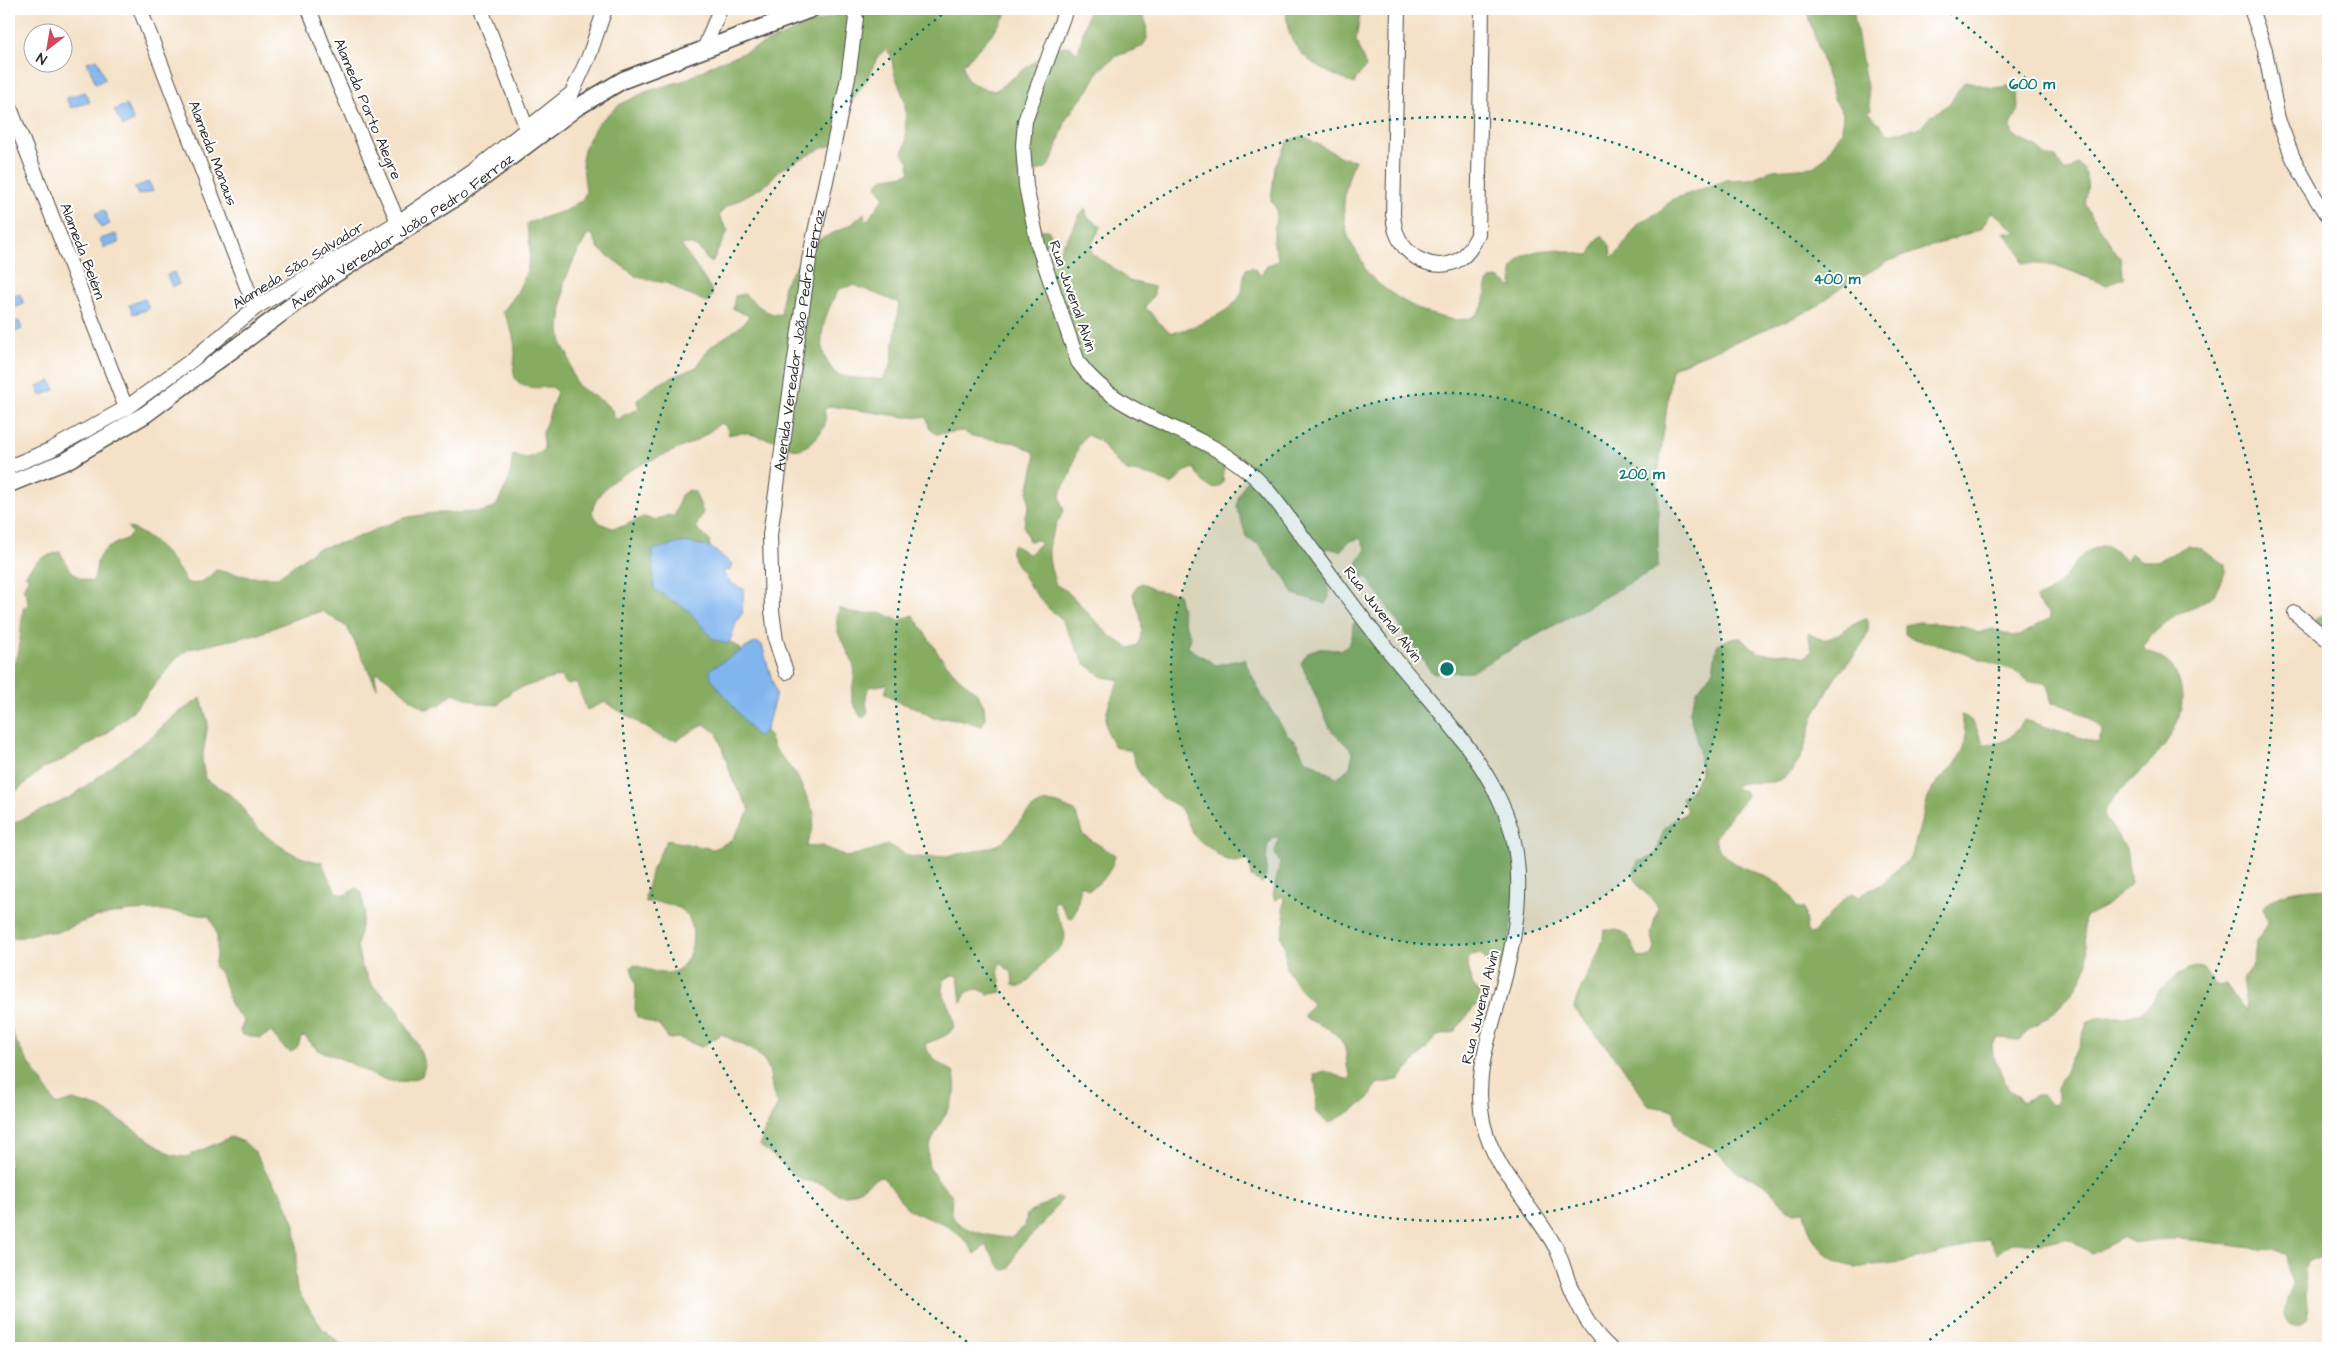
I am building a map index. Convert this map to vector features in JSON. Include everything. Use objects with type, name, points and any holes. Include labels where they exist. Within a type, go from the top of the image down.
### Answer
[{"type":"main road","name":"Avenida Vereador João Pedro Ferraz","points":[[9,484],[66,461],[146,414],[329,278],[460,196],[576,108],[623,80],[705,47],[811,9]]},
{"type":"street","name":"Alameda Manaus","points":[[140,9],[255,308]]},
{"type":"street","name":"Alameda Porto Alegre","points":[[309,9],[331,66],[398,222]]},
{"type":"street","points":[[481,9],[527,129]]},
{"type":"street","name":"Alameda São Salvador","points":[[9,467],[50,450],[126,408],[192,360],[255,308],[398,222],[475,170],[572,93],[589,56],[605,9]]},
{"type":"street","points":[[705,47],[720,9]]},
{"type":"street","name":"Avenida Vereador João Pedro Ferraz","points":[[786,672],[776,642],[773,619],[770,535],[809,260],[848,78],[856,18],[852,9]]},
{"type":"street","name":"Rua Juvenal Alvin","points":[[1066,9],[1025,121],[1023,145],[1026,186],[1038,245],[1078,362],[1090,379],[1105,392],[1148,416],[1220,450],[1247,469],[1270,492],[1386,648],[1416,682],[1468,748],[1492,784],[1506,813],[1516,846],[1516,918],[1510,958],[1481,1071],[1480,1098],[1483,1122],[1493,1153],[1558,1251],[1572,1292],[1602,1346]]},
{"type":"street","points":[[1398,9],[1393,214],[1396,233],[1404,248],[1415,258],[1425,263],[1438,265],[1459,260],[1468,252],[1478,235],[1482,9]]},
{"type":"street","points":[[2251,9],[2265,50],[2278,119],[2293,158],[2328,217]]},
{"type":"street","name":"Alameda Belém","points":[[9,105],[126,408]]},
{"type":"street","points":[[2295,613],[2328,640]]},
{"type":"green space","points":[[853,9],[1010,9],[992,34],[963,65],[967,80],[981,88],[995,91],[1042,56],[1049,48],[1069,46],[1078,53],[1089,9],[1140,9],[1146,23],[1147,39],[1142,47],[1117,56],[1099,70],[1089,89],[1067,117],[1051,162],[1046,168],[1034,172],[1031,176],[1040,230],[1048,230],[1051,234],[1043,249],[1049,263],[1069,236],[1080,214],[1086,209],[1087,217],[1101,226],[1091,246],[1092,254],[1110,265],[1129,281],[1154,287],[1154,294],[1145,307],[1161,325],[1172,333],[1189,328],[1220,314],[1240,296],[1246,269],[1252,267],[1261,275],[1267,266],[1277,261],[1278,257],[1273,242],[1277,210],[1271,200],[1275,167],[1288,141],[1303,136],[1341,157],[1355,160],[1348,180],[1344,211],[1350,241],[1361,258],[1366,271],[1374,280],[1402,300],[1418,309],[1451,319],[1466,319],[1477,314],[1483,306],[1490,279],[1498,278],[1513,288],[1512,270],[1520,258],[1526,255],[1543,250],[1556,250],[1590,255],[1597,240],[1602,235],[1610,246],[1611,258],[1618,253],[1638,224],[1661,211],[1671,200],[1727,180],[1750,179],[1773,170],[1813,167],[1824,159],[1842,131],[1843,113],[1835,101],[1806,9],[1853,9],[1871,110],[1869,112],[1888,134],[1920,128],[1931,116],[1949,104],[1965,81],[1993,88],[2017,85],[2018,110],[2011,126],[2012,133],[2019,139],[2037,147],[2046,156],[2056,157],[2064,171],[2069,171],[2077,164],[2082,168],[2087,177],[2085,206],[2120,258],[2122,273],[2125,277],[2107,285],[2055,265],[2022,263],[2021,255],[2004,232],[2014,234],[2015,231],[1992,211],[1981,229],[1889,261],[1842,287],[1817,306],[1802,314],[1672,368],[1658,475],[1658,567],[1471,672],[1432,673],[1367,577],[1362,578],[1358,574],[1356,565],[1366,549],[1360,538],[1350,541],[1340,551],[1328,548],[1324,555],[1324,569],[1329,590],[1329,597],[1325,604],[1294,594],[1282,573],[1275,568],[1260,545],[1246,538],[1237,507],[1239,496],[1244,486],[1254,473],[1234,470],[1224,463],[1223,483],[1218,487],[1210,487],[1206,484],[1194,468],[1184,472],[1172,485],[1153,476],[1128,471],[1120,466],[1098,440],[1087,435],[1083,439],[1078,448],[1070,475],[1061,492],[1064,511],[1051,539],[1049,547],[1050,564],[1056,585],[1067,591],[1111,637],[1130,648],[1138,645],[1142,626],[1133,595],[1137,586],[1142,583],[1155,590],[1178,593],[1184,622],[1191,638],[1189,648],[1216,665],[1244,659],[1262,696],[1287,734],[1297,744],[1304,758],[1337,778],[1350,767],[1353,752],[1331,730],[1301,663],[1308,653],[1315,650],[1343,649],[1348,645],[1352,637],[1353,624],[1360,623],[1375,645],[1455,733],[1499,786],[1519,851],[1506,970],[1495,965],[1491,967],[1481,954],[1470,955],[1467,959],[1471,983],[1480,994],[1479,1001],[1454,1032],[1437,1036],[1398,1080],[1376,1084],[1367,1100],[1328,1123],[1315,1111],[1317,1096],[1314,1075],[1324,1071],[1346,1079],[1350,1079],[1351,1076],[1345,1049],[1339,1037],[1324,1026],[1305,1018],[1305,1014],[1313,1003],[1299,989],[1286,968],[1285,948],[1281,936],[1285,920],[1283,911],[1284,897],[1282,896],[1275,900],[1273,895],[1280,863],[1275,853],[1279,838],[1273,838],[1267,847],[1266,876],[1262,883],[1251,877],[1249,860],[1234,862],[1224,859],[1195,837],[1180,807],[1163,798],[1148,785],[1137,769],[1131,750],[1116,748],[1107,730],[1106,714],[1120,680],[1103,677],[1084,663],[1060,617],[1049,609],[1031,588],[1011,554],[1011,548],[1014,545],[1029,555],[1040,543],[1039,540],[1029,541],[1024,527],[1025,515],[1029,509],[1028,492],[1035,460],[1034,452],[1016,443],[971,436],[963,431],[936,434],[929,428],[928,421],[924,417],[905,417],[830,406],[824,409],[825,424],[820,433],[812,442],[802,448],[793,449],[780,439],[766,439],[744,433],[729,435],[726,426],[721,423],[699,439],[636,467],[607,486],[597,498],[592,513],[600,523],[612,528],[624,526],[643,517],[655,520],[669,515],[674,517],[681,495],[689,490],[695,492],[703,512],[696,527],[709,540],[710,547],[706,557],[699,616],[743,652],[755,724],[768,733],[773,746],[797,776],[814,813],[813,826],[806,847],[823,846],[847,857],[889,845],[907,855],[918,857],[970,852],[1001,843],[1024,816],[1038,805],[1045,803],[1057,804],[1075,811],[1083,835],[1115,855],[1109,871],[1099,883],[1089,890],[1081,885],[1077,907],[1072,918],[1068,917],[1059,902],[1054,901],[1055,913],[1064,930],[1063,943],[1024,985],[1020,987],[1013,985],[1012,973],[1000,962],[998,970],[1002,992],[989,994],[978,989],[967,992],[961,1003],[958,975],[952,975],[944,980],[944,994],[954,1021],[953,1027],[945,1036],[925,1044],[932,1057],[953,1071],[956,1088],[951,1105],[931,1142],[928,1160],[934,1175],[952,1195],[951,1213],[956,1221],[962,1226],[978,1232],[1011,1238],[1025,1226],[1027,1214],[1058,1197],[1062,1199],[1042,1225],[1019,1247],[1009,1269],[1004,1270],[999,1266],[986,1245],[975,1254],[966,1242],[950,1228],[909,1209],[882,1177],[873,1180],[852,1194],[843,1195],[819,1183],[805,1181],[798,1177],[760,1146],[763,1134],[778,1104],[773,1092],[769,1070],[761,1057],[749,1048],[722,1034],[701,1047],[679,1038],[669,1039],[659,1026],[637,1017],[635,1010],[636,986],[631,967],[635,965],[659,973],[673,972],[685,962],[692,946],[692,928],[686,914],[668,904],[646,902],[645,897],[652,869],[667,840],[713,849],[731,841],[750,810],[733,781],[717,733],[704,724],[677,740],[663,738],[605,702],[587,710],[576,682],[567,685],[560,676],[513,690],[498,705],[482,704],[453,693],[440,705],[426,709],[377,672],[375,675],[377,688],[347,627],[322,611],[292,620],[259,634],[189,649],[176,659],[135,709],[105,735],[57,763],[43,768],[9,797],[9,674],[19,651],[23,608],[28,605],[27,596],[23,589],[29,576],[25,576],[32,566],[44,557],[60,552],[69,568],[76,575],[92,582],[99,557],[110,546],[129,537],[132,533],[128,527],[146,536],[162,549],[186,582],[199,583],[216,570],[250,577],[278,577],[316,549],[348,541],[404,518],[434,513],[483,512],[496,506],[509,480],[513,455],[527,458],[542,452],[544,448],[542,435],[557,392],[552,387],[528,387],[516,380],[514,376],[515,352],[513,336],[510,325],[502,312],[516,293],[527,270],[530,251],[527,223],[567,210],[583,199],[586,191],[582,160],[584,149],[597,124],[619,105],[648,91],[685,80],[718,62],[805,26]],"holes":[[[886,49],[891,55],[894,73],[905,101],[906,142],[903,154],[909,161],[910,172],[879,181],[877,186],[884,197],[867,221],[864,213],[852,224],[810,244],[784,286],[781,314],[766,311],[744,294],[735,296],[733,309],[749,316],[742,325],[711,346],[697,367],[666,380],[644,394],[637,400],[639,409],[624,415],[618,420],[613,417],[613,411],[605,403],[578,386],[572,374],[568,355],[562,345],[560,329],[564,283],[574,259],[588,234],[592,234],[599,249],[637,277],[670,284],[685,294],[694,296],[707,303],[712,295],[711,289],[681,245],[694,246],[701,251],[708,261],[712,262],[728,231],[719,216],[724,208],[767,184],[779,170],[822,148],[837,144],[848,107],[868,77],[878,56]],[[854,285],[899,303],[891,366],[882,380],[848,377],[837,374],[824,356],[822,337],[830,306],[839,289]]]},
{"type":"green space","points":[[1287,9],[1361,9],[1356,40],[1366,67],[1354,84],[1316,65],[1297,48],[1287,24]]},
{"type":"green space","points":[[2107,545],[2127,561],[2130,553],[2142,561],[2158,561],[2187,546],[2201,549],[2225,564],[2225,573],[2214,595],[2193,608],[2177,614],[2152,634],[2143,648],[2172,667],[2179,682],[2182,699],[2180,714],[2168,740],[2149,763],[2111,801],[2104,816],[2126,848],[2131,884],[2106,906],[2085,917],[2086,970],[2069,996],[2055,1011],[2031,1028],[2019,1040],[1999,1038],[1992,1045],[1993,1055],[2009,1091],[2018,1095],[2023,1102],[2036,1095],[2043,1095],[2050,1104],[2054,1105],[2057,1100],[2057,1089],[2071,1058],[2079,1047],[2087,1022],[2100,1018],[2126,1017],[2143,1011],[2162,988],[2177,975],[2193,968],[2204,969],[2214,984],[2227,983],[2233,996],[2247,1011],[2242,980],[2254,962],[2256,944],[2267,923],[2263,908],[2270,901],[2285,893],[2328,888],[2328,1258],[2314,1258],[2308,1261],[2304,1272],[2308,1319],[2303,1325],[2299,1326],[2289,1323],[2286,1318],[2285,1307],[2293,1282],[2288,1270],[2286,1254],[2275,1250],[2204,1241],[2169,1239],[2151,1240],[2134,1244],[2122,1238],[2092,1254],[2065,1238],[2039,1244],[2011,1242],[1997,1254],[1989,1238],[1946,1252],[1902,1262],[1859,1268],[1844,1264],[1826,1254],[1820,1247],[1809,1230],[1804,1211],[1795,1212],[1788,1210],[1764,1183],[1738,1173],[1713,1148],[1692,1138],[1681,1130],[1676,1122],[1674,1110],[1649,1106],[1620,1063],[1574,1009],[1599,951],[1604,930],[1619,931],[1627,935],[1638,956],[1644,958],[1652,955],[1655,948],[1651,933],[1658,908],[1640,888],[1635,877],[1635,870],[1638,861],[1652,857],[1658,850],[1665,828],[1687,812],[1682,797],[1690,791],[1701,773],[1699,749],[1689,713],[1697,691],[1713,670],[1717,645],[1728,640],[1740,638],[1745,640],[1755,651],[1770,654],[1789,653],[1805,657],[1812,651],[1808,633],[1827,639],[1861,621],[1866,619],[1868,621],[1867,635],[1864,642],[1836,677],[1820,703],[1797,764],[1781,779],[1769,782],[1739,784],[1735,789],[1745,791],[1747,796],[1723,825],[1715,839],[1720,851],[1729,859],[1779,884],[1789,894],[1796,907],[1804,909],[1807,931],[1810,934],[1848,895],[1852,893],[1859,897],[1870,889],[1882,885],[1911,858],[1929,794],[1937,782],[1955,765],[1964,748],[1966,735],[1961,715],[1970,719],[1984,744],[1999,743],[2008,739],[2024,720],[2098,743],[2103,730],[2080,712],[2052,703],[2046,682],[2030,682],[2013,670],[1948,648],[1911,638],[1905,634],[1905,625],[1919,622],[1963,626],[1978,633],[1993,629],[2013,636],[2020,636],[2050,618],[2036,598],[2058,585],[2085,554],[2094,548]]},
{"type":"green space","points":[[839,608],[857,614],[883,613],[899,621],[913,615],[940,656],[957,676],[977,693],[984,706],[985,718],[982,726],[958,719],[933,718],[917,708],[898,702],[885,693],[888,684],[870,687],[866,696],[868,712],[865,717],[861,717],[852,700],[854,668],[838,632],[837,617]]},
{"type":"green space","points":[[2328,611],[2328,652],[2307,629],[2316,619]]},
{"type":"green space","points":[[201,698],[208,723],[202,760],[205,779],[236,800],[256,827],[273,841],[303,858],[322,862],[337,893],[345,895],[357,888],[362,893],[364,912],[357,946],[361,965],[372,985],[395,1006],[418,1045],[425,1065],[422,1076],[399,1082],[379,1078],[339,1058],[320,1051],[305,1036],[301,1037],[298,1046],[291,1052],[284,1048],[271,1032],[261,1038],[242,1035],[240,1031],[244,1021],[232,1007],[223,978],[214,967],[217,940],[215,929],[209,916],[161,910],[130,911],[95,917],[55,933],[43,931],[22,937],[9,938],[9,825],[71,797],[151,737],[175,715]]},
{"type":"green space","points":[[9,1024],[18,1045],[56,1105],[73,1100],[101,1108],[172,1155],[186,1157],[231,1137],[244,1142],[256,1153],[265,1171],[282,1194],[295,1225],[297,1290],[322,1328],[345,1348],[10,1348]]},
{"type":"water","points":[[97,59],[105,79],[96,84],[87,62]]},
{"type":"water","points":[[85,92],[90,102],[71,108],[66,98]]},
{"type":"water","points":[[126,105],[134,121],[123,126],[114,110]]},
{"type":"water","points":[[149,182],[153,191],[138,195],[134,187]]},
{"type":"water","points":[[104,210],[110,224],[101,228],[95,214]]},
{"type":"water","points":[[116,234],[119,243],[104,248],[100,239]]},
{"type":"water","points":[[174,272],[179,284],[172,287],[167,275]]},
{"type":"water","points":[[20,294],[24,304],[9,310],[9,298]]},
{"type":"water","points":[[145,299],[149,309],[133,314],[129,305]]},
{"type":"water","points":[[19,321],[22,329],[10,334],[9,324]]},
{"type":"water","points":[[51,381],[55,390],[41,395],[37,386]]},
{"type":"water","points":[[685,542],[710,547],[732,564],[730,570],[723,571],[724,575],[731,583],[744,589],[742,614],[727,644],[713,639],[688,610],[654,589],[652,550]]},
{"type":"water","points":[[756,642],[762,645],[776,694],[766,730],[757,737],[711,678],[710,669]]}]
